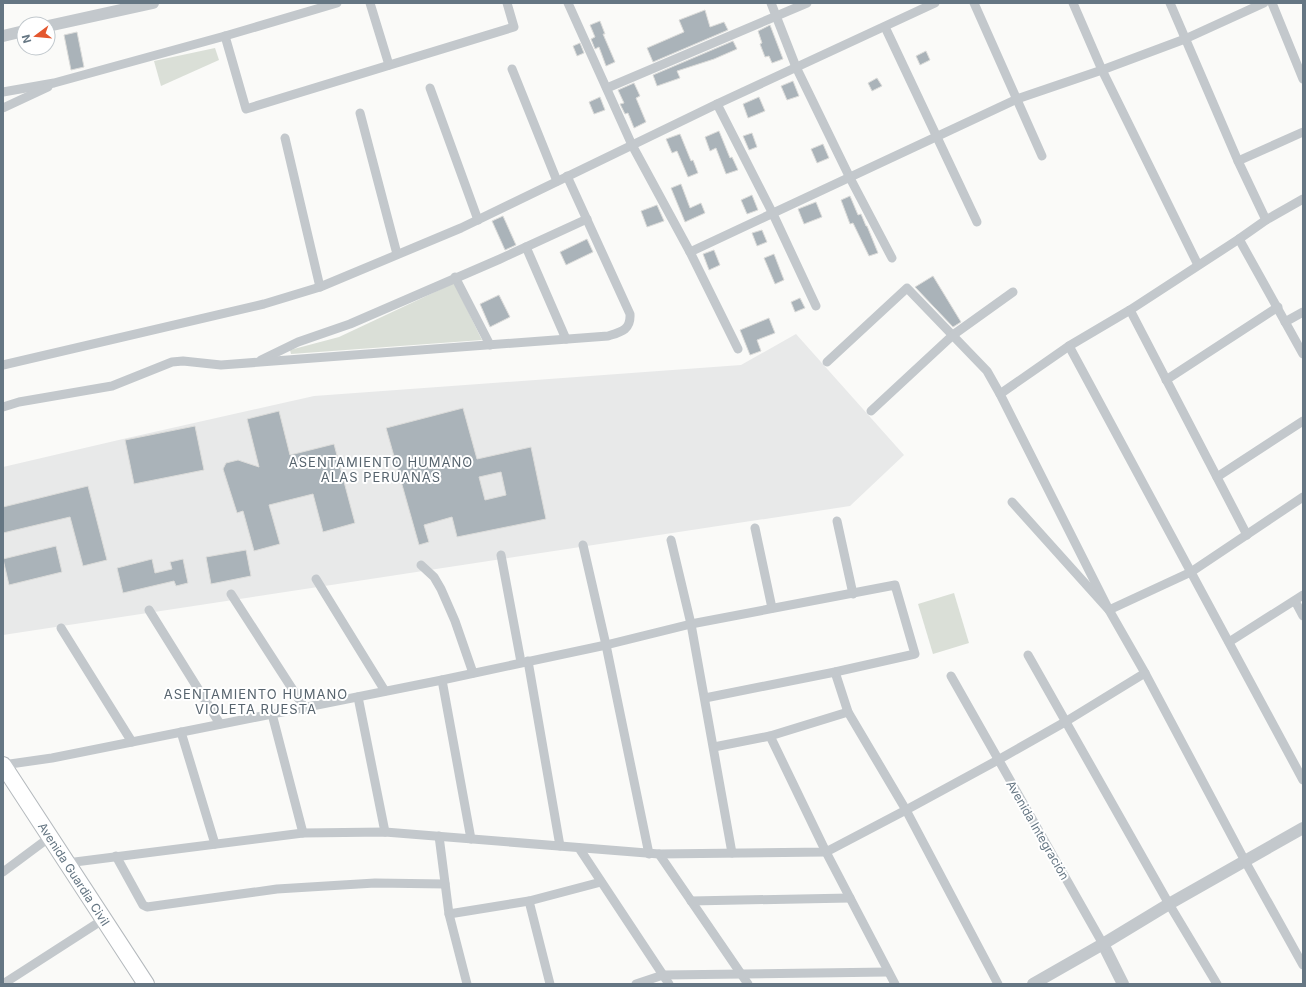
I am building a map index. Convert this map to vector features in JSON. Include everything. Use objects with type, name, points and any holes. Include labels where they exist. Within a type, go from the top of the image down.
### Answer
[{"type":"highway","name":"Avenida Guardia Civil","points":[[3,765],[146,984]]},
{"type":"street","points":[[56,24],[154,3]]},
{"type":"street","points":[[3,92],[54,83],[225,36],[337,3]]},
{"type":"street","points":[[370,3],[389,65]]},
{"type":"street","points":[[225,36],[246,109],[514,27],[507,3]]},
{"type":"street","points":[[568,3],[632,145],[690,252],[738,349]]},
{"type":"street","points":[[770,3],[796,67],[850,178],[892,258]]},
{"type":"street","points":[[607,88],[807,3]]},
{"type":"street","points":[[3,365],[264,304],[320,287],[478,220],[717,104],[935,3]]},
{"type":"street","points":[[974,3],[1042,156]]},
{"type":"street","points":[[1073,3],[1102,70],[1198,265]]},
{"type":"street","points":[[1170,3],[1238,161],[1266,220]]},
{"type":"street","points":[[690,252],[1017,100],[1185,39],[1264,3]]},
{"type":"street","points":[[1272,3],[1303,79]]},
{"type":"street","points":[[886,27],[977,222]]},
{"type":"street","points":[[3,36],[16,33]]},
{"type":"street","points":[[512,69],[557,181]]},
{"type":"street","points":[[3,108],[54,83]]},
{"type":"street","points":[[430,88],[478,220]]},
{"type":"street","points":[[717,104],[773,214],[816,306]]},
{"type":"street","points":[[360,113],[397,254]]},
{"type":"street","points":[[1238,161],[1303,132]]},
{"type":"street","points":[[284,138],[320,287]]},
{"type":"street","points":[[3,407],[19,402],[112,386],[172,362],[183,361],[221,365],[608,336],[623,330],[631,322],[627,305],[567,176]]},
{"type":"street","points":[[1000,394],[1069,346],[1130,310],[1266,220],[1303,199]]},
{"type":"street","points":[[258,362],[298,342],[350,324],[587,219]]},
{"type":"street","points":[[1239,239],[1303,354]]},
{"type":"street","points":[[526,247],[566,339]]},
{"type":"street","points":[[455,277],[490,345]]},
{"type":"street","points":[[827,362],[907,288],[987,371],[1109,610],[1145,673],[1245,861],[1303,965]]},
{"type":"street","points":[[871,411],[953,335],[1013,292]]},
{"type":"street","points":[[1166,380],[1278,307]]},
{"type":"street","points":[[1130,310],[1247,535]]},
{"type":"street","points":[[1285,322],[1303,312]]},
{"type":"street","points":[[1069,346],[1303,780]]},
{"type":"street","points":[[1217,477],[1303,421]]},
{"type":"street","points":[[1109,610],[1191,572],[1303,497]]},
{"type":"street","points":[[1012,502],[1109,610]]},
{"type":"street","points":[[837,521],[853,594]]},
{"type":"street","points":[[755,528],[772,608]]},
{"type":"street","points":[[671,540],[691,624],[732,853]]},
{"type":"street","points":[[583,545],[606,645],[649,854]]},
{"type":"street","points":[[501,555],[524,662],[560,846]]},
{"type":"street","points":[[421,565],[434,576],[441,588],[455,621],[473,673]]},
{"type":"street","points":[[316,579],[385,691]]},
{"type":"street","points":[[3,765],[52,758],[358,697],[606,645],[691,624],[895,585],[915,654],[835,672],[705,698]]},
{"type":"street","points":[[232,594],[304,707]]},
{"type":"street","points":[[1229,642],[1303,595]]},
{"type":"street","points":[[1295,600],[1303,616]]},
{"type":"street","points":[[149,610],[220,724]]},
{"type":"street","points":[[61,628],[132,742]]},
{"type":"street","points":[[1028,655],[1169,904],[1217,984]]},
{"type":"street","points":[[835,672],[848,712],[906,810],[998,984]]},
{"type":"street","points":[[67,863],[303,833],[385,832],[649,854],[826,852],[998,760],[1065,722],[1145,673]]},
{"type":"street","name":"Avenida Integración","points":[[951,676],[1103,944],[1123,984]]},
{"type":"street","points":[[442,680],[471,839]]},
{"type":"street","points":[[358,697],[385,832]]},
{"type":"street","points":[[714,747],[770,736],[848,712]]},
{"type":"street","points":[[272,714],[303,833]]},
{"type":"street","points":[[181,732],[215,844]]},
{"type":"street","points":[[770,736],[826,852],[895,984]]},
{"type":"street","points":[[1033,984],[1169,904],[1303,828]]},
{"type":"street","points":[[439,836],[449,914],[466,984]]},
{"type":"street","points":[[3,872],[50,837]]},
{"type":"street","points":[[579,848],[669,984]]},
{"type":"street","points":[[659,854],[748,984]]},
{"type":"street","points":[[116,856],[143,905],[147,907],[276,889],[375,883],[445,884]]},
{"type":"street","points":[[449,914],[529,901],[601,882]]},
{"type":"street","points":[[691,901],[850,898]]},
{"type":"street","points":[[529,901],[550,984]]},
{"type":"street","points":[[3,984],[104,919]]},
{"type":"street","points":[[636,984],[663,975],[888,972]]},
{"type":"shaded area","points":[[215,48],[219,60],[161,86],[154,61]]},
{"type":"shaded area","points":[[454,283],[482,340],[291,354],[290,350],[339,337]]},
{"type":"shaded area","points":[[796,334],[904,455],[850,506],[3,635],[3,467],[314,396],[741,365]]},
{"type":"shaded area","points":[[954,593],[969,643],[933,654],[918,604]]},
{"type":"building","points":[[705,10],[710,27],[724,22],[728,30],[653,62],[647,48],[684,32],[679,20]]},
{"type":"building","points":[[600,21],[605,34],[603,34],[615,62],[606,66],[599,47],[595,49],[591,39],[595,37],[590,25]]},
{"type":"building","points":[[770,25],[783,59],[772,63],[769,56],[765,57],[760,44],[762,43],[758,31]]},
{"type":"building","points":[[77,32],[84,67],[71,70],[64,35]]},
{"type":"building","points":[[733,41],[737,49],[714,59],[677,71],[680,78],[657,86],[653,75]]},
{"type":"building","points":[[580,43],[584,53],[577,56],[573,46]]},
{"type":"building","points":[[926,51],[930,60],[920,65],[916,56]]},
{"type":"building","points":[[877,78],[882,86],[872,91],[868,83]]},
{"type":"building","points":[[793,81],[799,96],[787,100],[781,86]]},
{"type":"building","points":[[634,83],[640,96],[636,98],[646,122],[634,128],[628,113],[625,114],[620,104],[624,103],[618,90]]},
{"type":"building","points":[[600,97],[605,110],[594,114],[589,102]]},
{"type":"building","points":[[759,97],[765,111],[748,118],[743,104]]},
{"type":"building","points":[[719,131],[730,158],[732,157],[738,170],[726,174],[716,148],[710,151],[705,137]]},
{"type":"building","points":[[752,133],[757,147],[749,150],[743,136]]},
{"type":"building","points":[[680,134],[691,161],[693,160],[698,173],[688,177],[677,151],[672,153],[666,139]]},
{"type":"building","points":[[823,144],[829,158],[817,163],[811,149]]},
{"type":"building","points":[[681,184],[690,208],[701,203],[705,213],[685,222],[671,188]]},
{"type":"building","points":[[752,195],[758,210],[747,214],[741,200]]},
{"type":"building","points":[[850,196],[858,215],[861,214],[867,226],[878,253],[869,256],[853,223],[850,224],[841,200]]},
{"type":"building","points":[[816,202],[822,217],[804,224],[798,209]]},
{"type":"building","points":[[657,205],[664,221],[647,227],[641,211]]},
{"type":"building","points":[[503,216],[516,245],[505,250],[492,221]]},
{"type":"building","points":[[762,230],[767,242],[757,246],[752,233]]},
{"type":"building","points":[[587,239],[593,252],[566,265],[560,252]]},
{"type":"building","points":[[714,250],[720,265],[709,270],[703,254]]},
{"type":"building","points":[[774,254],[784,280],[775,284],[764,258]]},
{"type":"building","points":[[933,276],[961,322],[953,327],[915,287]]},
{"type":"building","points":[[499,295],[510,317],[490,327],[480,304]]},
{"type":"building","points":[[800,298],[805,308],[795,312],[791,302]]},
{"type":"building","points":[[769,318],[775,333],[757,340],[761,351],[750,355],[740,330]]},
{"type":"building","points":[[463,408],[477,459],[531,447],[546,519],[457,537],[452,517],[424,525],[429,542],[419,545],[386,428]],"holes":[[[501,472],[506,495],[485,500],[479,477]]]},
{"type":"building","points":[[279,411],[290,455],[334,444],[355,523],[323,532],[313,494],[269,505],[280,544],[254,551],[243,511],[237,513],[223,469],[226,463],[238,460],[259,467],[247,419]]},
{"type":"building","points":[[195,426],[204,470],[134,484],[125,440]]},
{"type":"building","points":[[88,486],[107,560],[83,566],[70,517],[3,533],[3,507]]},
{"type":"building","points":[[56,546],[62,572],[9,585],[3,559]]},
{"type":"building","points":[[246,550],[251,576],[211,584],[206,557]]},
{"type":"building","points":[[152,559],[155,573],[172,569],[170,562],[183,559],[188,583],[176,586],[174,581],[123,593],[117,568]]},
{"type":"district","name":"ASENTAMIENTO HUMANO ALAS PERUANAS","points":[[381,470]]},
{"type":"district","name":"ASENTAMIENTO HUMANO VIOLETA RUESTA","points":[[256,702]]}]
